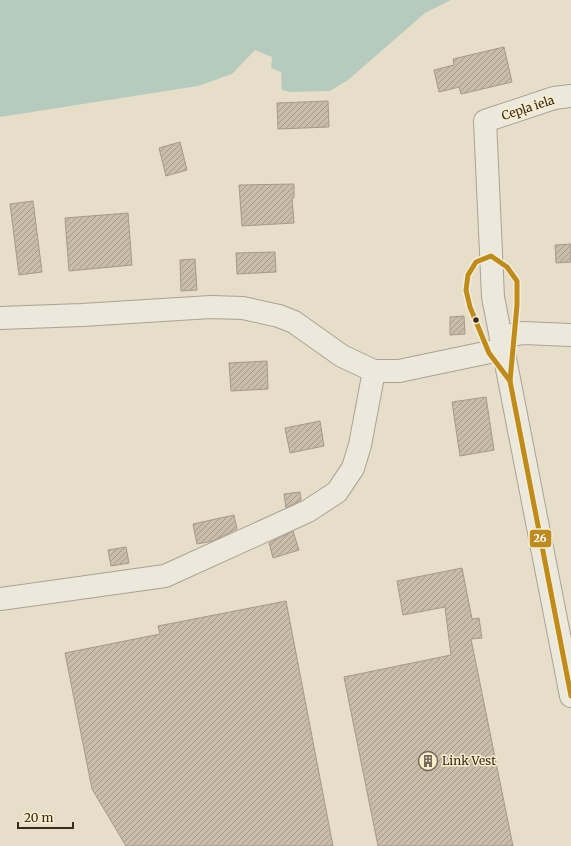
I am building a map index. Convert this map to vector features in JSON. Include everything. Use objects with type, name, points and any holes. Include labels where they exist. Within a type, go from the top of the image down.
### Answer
[{"type":"street","name":"Cepļa iela","points":[[502,343],[493,297],[485,122],[554,98],[571,96]]},
{"type":"street","points":[[0,318],[82,315],[211,307],[243,308],[279,316],[294,322],[342,356],[374,371],[399,371],[502,343],[523,333],[571,335]]},
{"type":"street","points":[[502,343],[571,696]]},
{"type":"street","points":[[0,599],[165,576],[308,511],[337,492],[353,468],[360,445],[374,371]]},
{"type":"shaded area","points":[[0,0],[451,0],[425,13],[348,80],[330,91],[290,92],[282,90],[281,72],[271,68],[272,57],[255,50],[232,74],[198,86],[0,117]]},
{"type":"building","points":[[504,47],[512,82],[461,94],[459,87],[439,92],[434,70],[454,65],[453,59]]},
{"type":"building","points":[[328,101],[329,127],[278,129],[277,103]]},
{"type":"building","points":[[180,142],[187,170],[166,176],[159,148]]},
{"type":"building","points":[[294,184],[294,198],[292,198],[294,223],[242,226],[239,185]]},
{"type":"building","points":[[33,201],[42,272],[19,275],[10,204]]},
{"type":"building","points":[[128,213],[132,265],[69,271],[65,218]]},
{"type":"building","points":[[571,244],[571,262],[556,263],[555,245]]},
{"type":"building","points":[[275,252],[276,272],[237,274],[236,253]]},
{"type":"building","points":[[195,259],[197,290],[181,291],[180,260]]},
{"type":"building","points":[[464,316],[465,334],[450,335],[450,317]]},
{"type":"building","points":[[267,361],[268,389],[231,391],[229,363]]},
{"type":"building","points":[[486,397],[494,450],[460,456],[452,402]]},
{"type":"building","points":[[320,421],[324,446],[290,453],[285,428]]},
{"type":"building","points":[[300,492],[301,500],[286,508],[284,494]]},
{"type":"building","points":[[234,515],[237,529],[213,541],[197,544],[193,524]]},
{"type":"building","points":[[293,531],[299,550],[273,558],[269,543]]},
{"type":"building","points":[[126,547],[129,563],[111,566],[108,550]]},
{"type":"building","name":"Link Vest","points":[[462,568],[472,619],[479,618],[482,638],[471,639],[513,846],[378,846],[344,677],[451,655],[445,607],[403,615],[397,581]]},
{"type":"building","points":[[286,601],[333,846],[126,846],[92,789],[65,653],[160,634],[158,626]]},
{"type":"transit line","name":"26","points":[[491,256],[507,267],[517,281],[517,305],[510,381],[489,353],[470,307],[466,290],[468,275],[476,262],[491,256]]},
{"type":"transit line","name":"26","points":[[510,381],[571,696]]},
{"type":"place","name":"Link Vest","points":[[428,761]]}]
